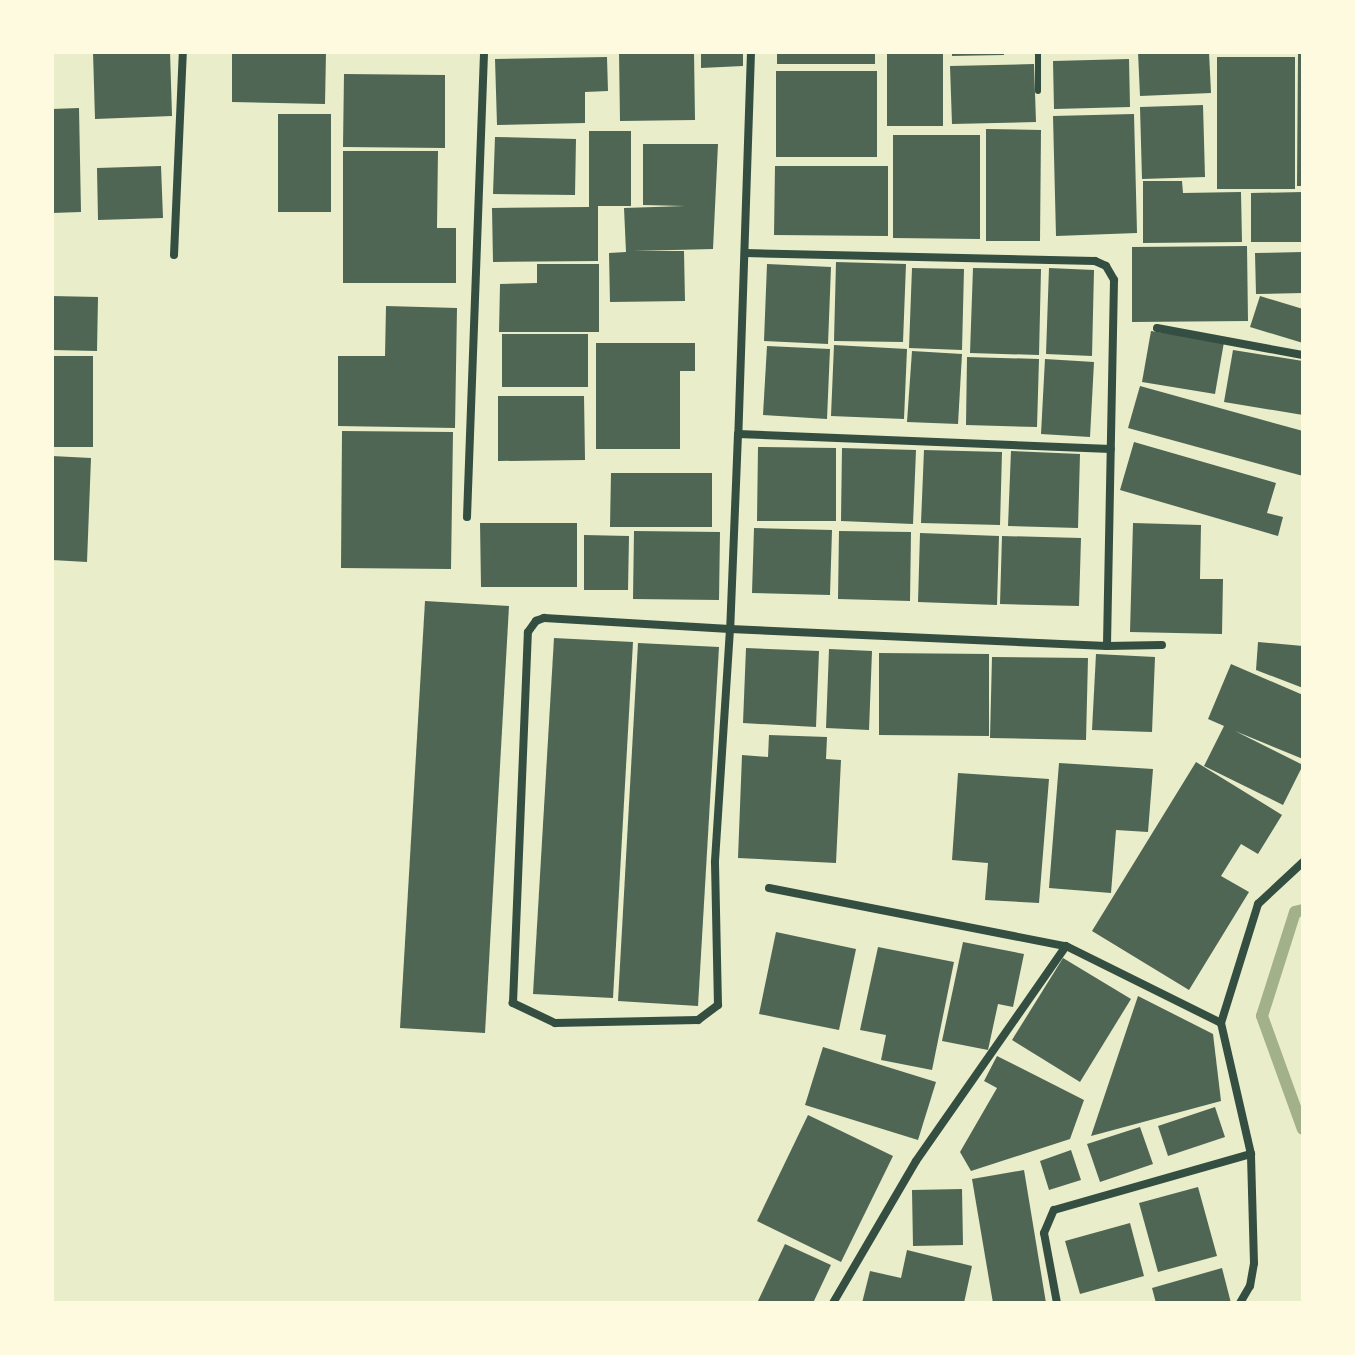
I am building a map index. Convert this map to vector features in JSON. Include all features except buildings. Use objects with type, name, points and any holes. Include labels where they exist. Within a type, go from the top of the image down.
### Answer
[{"type":"street","points":[[174,255],[183,52]]},
{"type":"street","points":[[467,517],[484,52]]},
{"type":"street","points":[[751,52],[730,629],[715,863],[718,1005],[698,1020],[555,1023],[540,1018],[511,998],[528,632],[544,618],[730,629],[1107,646],[1162,645]]},
{"type":"street","points":[[745,253],[1095,261],[1106,266],[1114,280],[1107,646]]},
{"type":"street","points":[[1157,328],[1303,355]]},
{"type":"street","points":[[738,434],[1111,449]]},
{"type":"street","points":[[1240,1303],[1250,1286],[1254,1263],[1251,1154],[1221,1023],[1258,904],[1303,862]]},
{"type":"street","points":[[769,888],[1066,946],[1221,1023]]},
{"type":"street","points":[[833,1303],[916,1161],[1066,946]]},
{"type":"street","points":[[1057,1303],[1044,1233],[1054,1210],[1251,1154]]},
{"type":"lane","points":[[1038,52],[1038,91]]},
{"type":"waterway","points":[[1303,910],[1295,912],[1262,1016],[1303,1129]]}]
